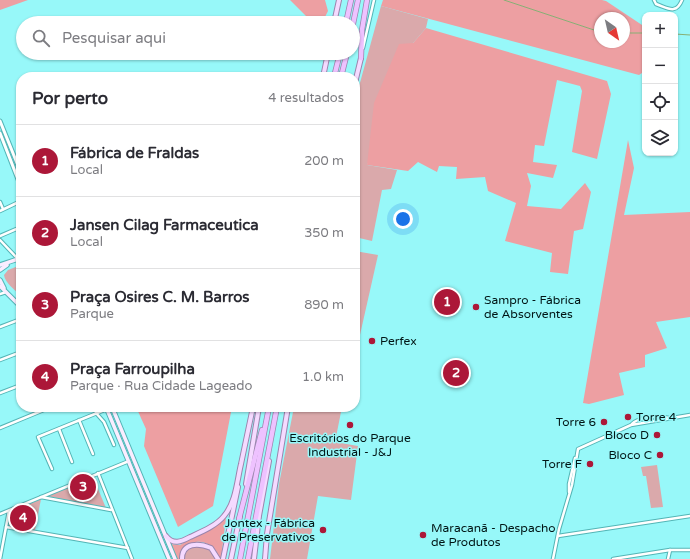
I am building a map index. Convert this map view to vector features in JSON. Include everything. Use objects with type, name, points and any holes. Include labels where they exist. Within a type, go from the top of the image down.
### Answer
[{"type":"highway","points":[[348,16],[351,0]]},
{"type":"highway","points":[[355,16],[358,0]]},
{"type":"highway","points":[[361,58],[362,30],[367,0]]},
{"type":"highway","points":[[335,72],[338,60]]},
{"type":"highway","points":[[342,72],[345,60]]},
{"type":"highway","points":[[248,559],[276,412]]},
{"type":"highway","points":[[239,519],[258,442],[268,413]]},
{"type":"highway","points":[[239,559],[268,413]]},
{"type":"main road","points":[[336,16],[339,0]]},
{"type":"main road","points":[[358,72],[361,58]]},
{"type":"main road","points":[[324,72],[327,60]]},
{"type":"main road","points":[[0,265],[16,260]]},
{"type":"main road","points":[[0,270],[9,263]]},
{"type":"main road","points":[[0,280],[6,292]]},
{"type":"main road","points":[[0,286],[16,302]]},
{"type":"main road","points":[[108,412],[169,559]]},
{"type":"main road","points":[[114,412],[175,559]]},
{"type":"main road","points":[[166,536],[170,541],[183,541],[204,530],[224,516],[231,504],[236,486],[252,412]]},
{"type":"main road","points":[[231,559],[246,488],[258,412]]},
{"type":"main road","points":[[265,559],[267,534],[287,412]]},
{"type":"main road","points":[[254,559],[271,440]]},
{"type":"main road","points":[[223,559],[237,498],[240,465]]},
{"type":"main road","points":[[182,559],[183,552],[186,548],[199,544],[211,548],[218,559]]},
{"type":"street","points":[[361,58],[374,0]]},
{"type":"street","points":[[654,0],[656,4],[671,9],[676,9],[679,7],[682,0]]},
{"type":"street","points":[[0,121],[16,161]]},
{"type":"street","points":[[0,133],[16,174]]},
{"type":"street","points":[[0,202],[2,210],[16,204]]},
{"type":"street","points":[[0,236],[16,229]]},
{"type":"street","points":[[0,240],[16,255]]},
{"type":"street","points":[[0,294],[6,292]]},
{"type":"street","points":[[0,327],[16,321]]},
{"type":"street","points":[[0,360],[16,354]]},
{"type":"street","points":[[0,394],[16,386]]},
{"type":"street","points":[[0,428],[39,412]]},
{"type":"street","points":[[52,469],[38,437],[96,413],[104,422],[114,446]]},
{"type":"street","points":[[641,421],[654,421],[690,415]]},
{"type":"street","points":[[553,559],[569,495],[578,448],[641,421],[654,417],[670,418]]},
{"type":"street","points":[[79,420],[93,454]]},
{"type":"street","points":[[58,429],[72,462]]},
{"type":"street","points":[[8,520],[0,515],[129,461]]},
{"type":"street","points":[[98,474],[132,559]]},
{"type":"street","points":[[41,497],[112,510]]},
{"type":"street","points":[[0,559],[9,510]]},
{"type":"street","points":[[558,536],[690,516]]},
{"type":"street","points":[[6,527],[128,548]]},
{"type":"street","points":[[668,559],[670,550]]},
{"type":"street","points":[[613,559],[670,550],[690,550]]},
{"type":"street","points":[[638,559],[639,555]]},
{"type":"shaded area","points":[[0,0],[28,0],[0,10]]},
{"type":"shaded area","points":[[290,0],[325,0],[328,11],[326,16],[306,16]]},
{"type":"shaded area","points":[[383,0],[606,1],[622,12],[594,12],[594,48],[630,48],[630,17],[642,25],[642,73],[639,75],[381,6]]},
{"type":"shaded area","points":[[381,6],[428,19],[426,28],[413,43],[367,165],[397,170],[391,189],[382,190],[372,241],[360,238],[360,83]]},
{"type":"shaded area","points":[[426,28],[607,81],[611,94],[597,159],[572,152],[582,91],[580,86],[557,80],[544,146],[535,145],[533,162],[557,165],[553,178],[527,173],[531,186],[527,206],[561,209],[585,183],[591,192],[583,229],[574,231],[568,274],[550,272],[552,253],[505,241],[516,203],[488,191],[485,177],[456,179],[457,167],[439,166],[437,172],[418,162],[408,171],[367,165],[374,103],[399,44],[413,43]]},
{"type":"shaded area","points":[[628,140],[634,168],[624,215],[690,212],[690,317],[656,322],[667,348],[645,355],[645,367],[619,373],[624,395],[589,404],[583,403]]},
{"type":"shaded area","points":[[360,252],[378,255],[360,335]]},
{"type":"shaded area","points":[[16,267],[16,291],[8,284],[5,278],[4,275],[8,270]]},
{"type":"shaded area","points":[[138,412],[231,412],[213,506],[178,527],[144,446],[146,429]]},
{"type":"shaded area","points":[[293,412],[341,412],[335,442],[358,446],[351,500],[318,496],[307,559],[270,559],[279,484]]},
{"type":"shaded area","points":[[657,465],[663,507],[651,508],[646,476],[643,476],[641,467]]},
{"type":"shaded area","points":[[93,477],[106,508],[47,496]]},
{"type":"shaded area","points":[[41,499],[35,530],[8,525],[11,512]]},
{"type":"shaded area","points":[[226,518],[221,559],[211,546],[204,542],[196,542],[181,550],[179,559],[176,559],[170,544],[180,545]]},
{"type":"shaded area","points":[[198,546],[209,549],[216,559],[185,559],[185,554],[188,549]]},
{"type":"waterway","points":[[504,0],[594,30]]},
{"type":"waterway","points":[[630,33],[642,33]]},
{"type":"waterway","points":[[678,34],[690,35]]},
{"type":"place","name":"Fábrica de Fraldas","points":[[447,302]]},
{"type":"place","name":"Sampro - Fábrica de Absorventes","points":[[476,307]]},
{"type":"place","name":"Perfex","points":[[372,341]]},
{"type":"place","name":"Jansen Cilag Farmaceutica","points":[[456,373]]},
{"type":"place","name":"Torre 4","points":[[628,417]]},
{"type":"place","name":"Torre 6","points":[[604,422]]},
{"type":"place","name":"Escritórios do Parque Industrial - J&J","points":[[350,425]]},
{"type":"place","name":"Bloco D","points":[[657,435]]},
{"type":"place","name":"Bloco C","points":[[660,455]]},
{"type":"place","name":"Torre F","points":[[590,464]]},
{"type":"place","name":"Praça Osires C. M. Barros","points":[[83,487]]},
{"type":"place","name":"Praça Farroupilha","points":[[23,518]]},
{"type":"place","name":"Jontex - Fábrica de Preservativos","points":[[323,530]]},
{"type":"place","name":"Maracanã - Despacho de Produtos","points":[[423,535]]}]
